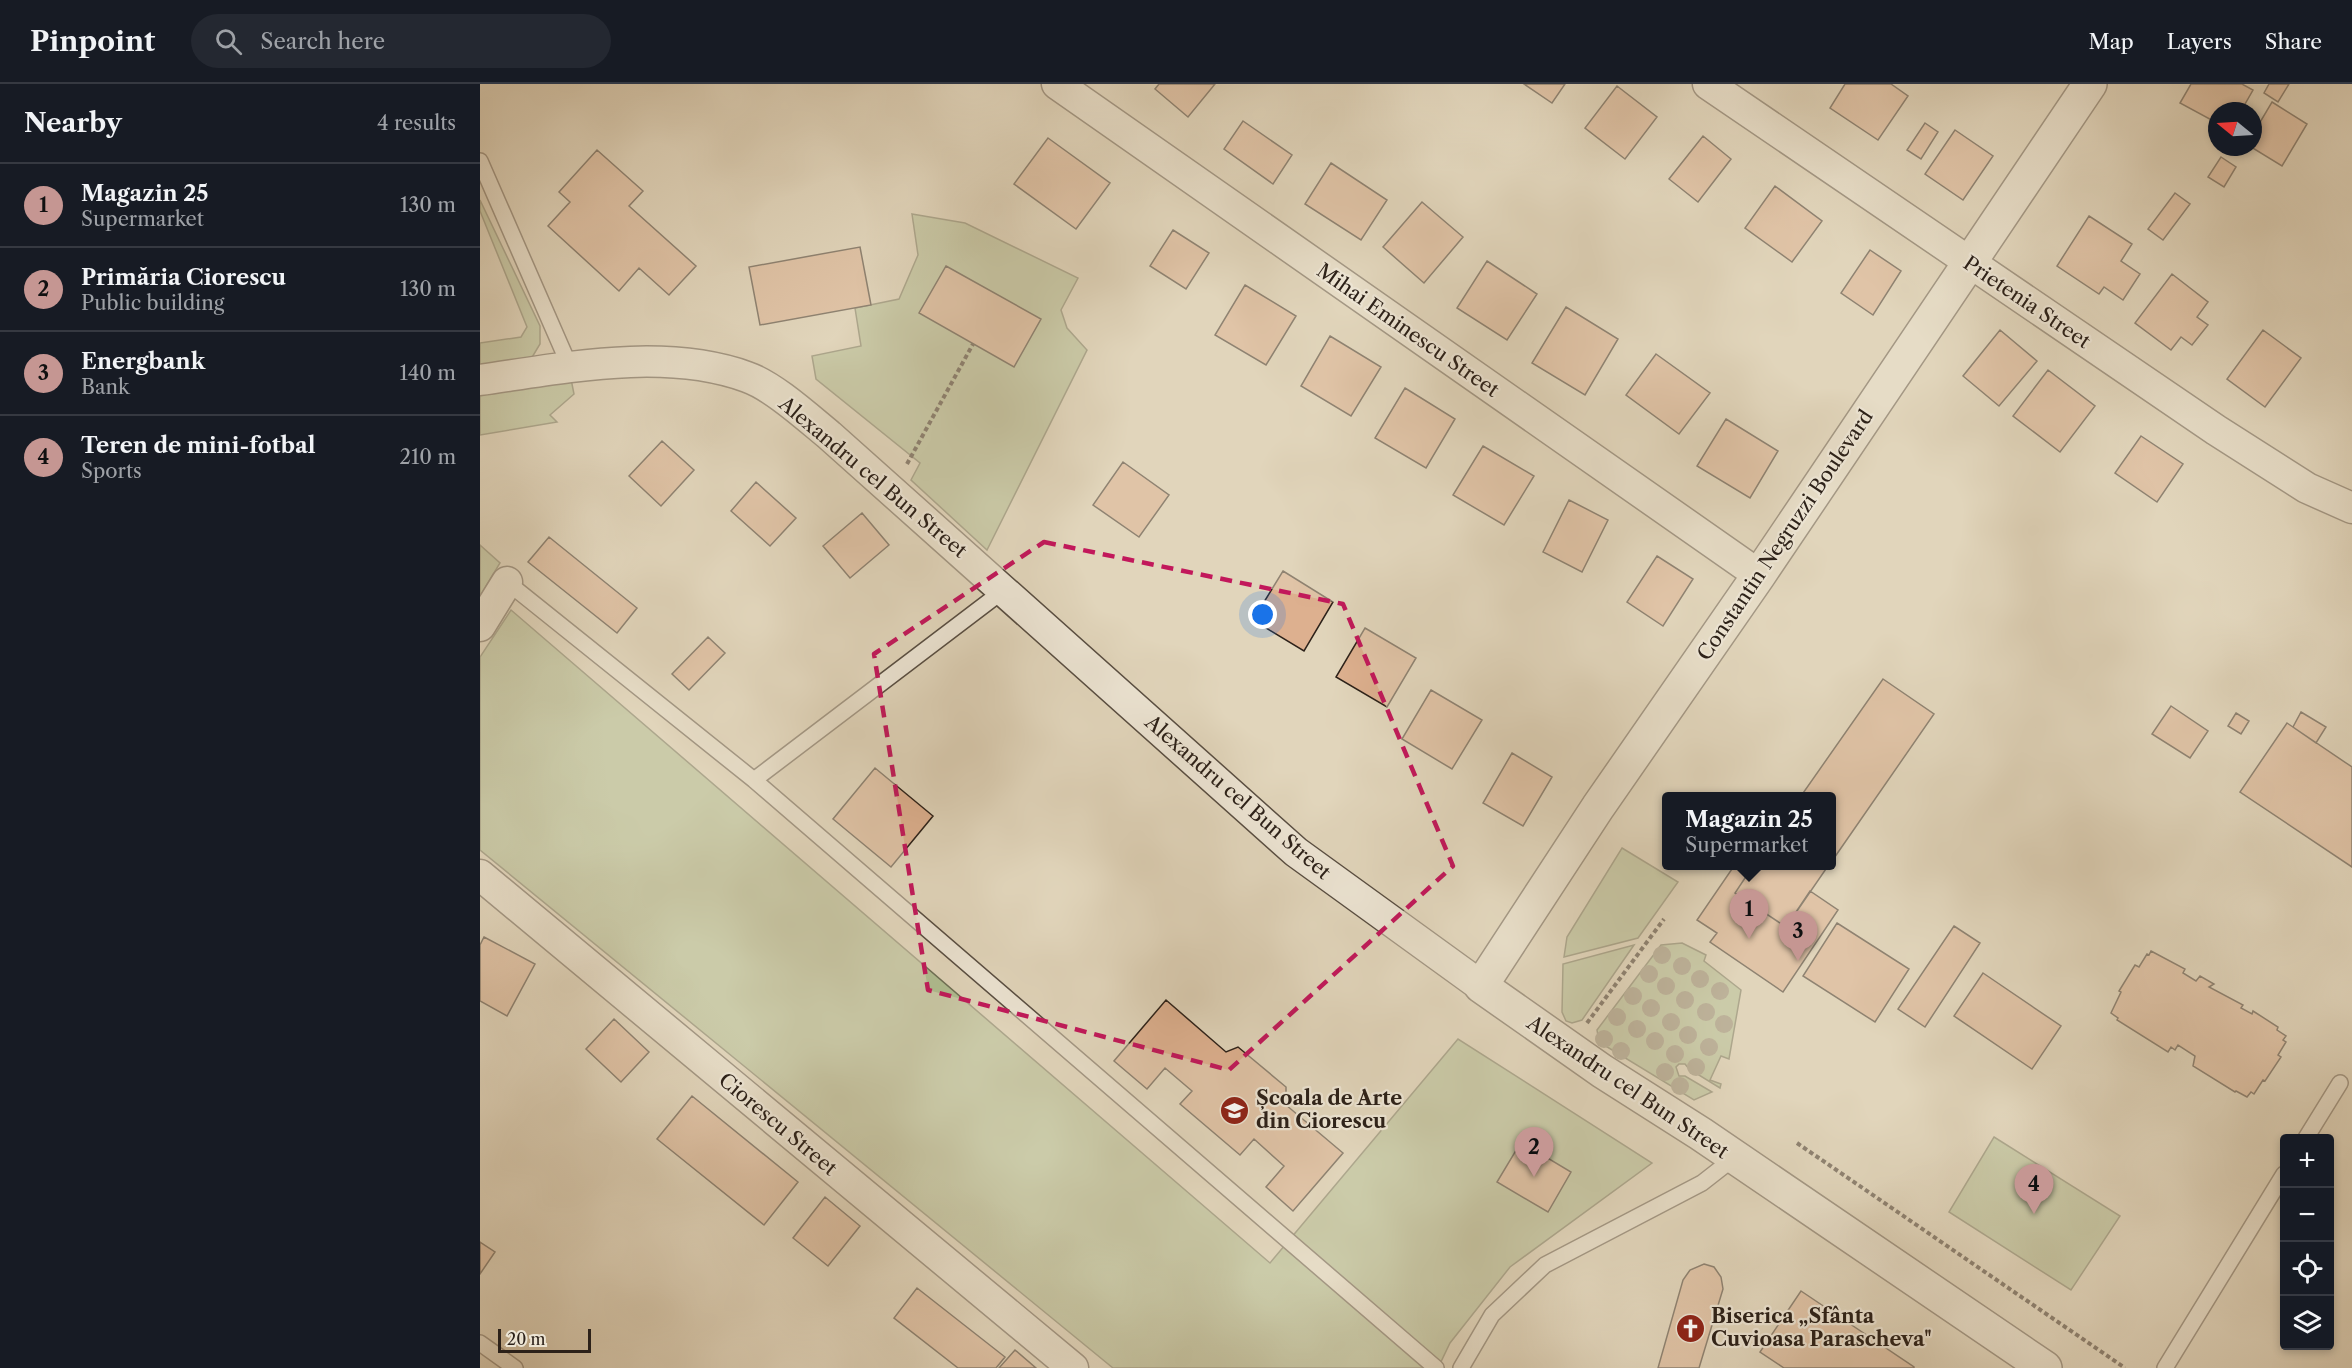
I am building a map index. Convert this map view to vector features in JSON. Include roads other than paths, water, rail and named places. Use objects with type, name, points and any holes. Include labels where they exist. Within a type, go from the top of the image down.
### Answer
[{"type":"street","name":"Mihai Eminescu Street","points":[[1057,84],[1759,575]]},
{"type":"street","name":"Prietenia Street","points":[[1708,84],[2217,430],[2307,488],[2352,508]]},
{"type":"street","name":"Constantin Negruzzi Boulevard","points":[[1481,986],[1598,807],[1759,575],[2090,84]]},
{"type":"street","name":"Alexandru cel Bun Street","points":[[480,380],[570,367],[645,361],[699,365],[748,377],[786,400],[1004,590],[1296,852],[1569,1048],[1701,1134],[2045,1368]]},
{"type":"street","points":[[480,626],[507,582]]},
{"type":"street","name":"Ciorescu Street","points":[[481,880],[1071,1368]]},
{"type":"lane","points":[[480,161],[570,367]]},
{"type":"lane","points":[[507,582],[754,780],[1436,1368]]},
{"type":"lane","points":[[754,780],[1004,590]]},
{"type":"lane","points":[[2308,1134],[2340,1083]]},
{"type":"lane","points":[[1461,1368],[1492,1315],[1545,1264],[1702,1183],[1734,1158]]},
{"type":"lane","points":[[2165,1368],[2280,1181]]},
{"type":"lane","points":[[480,1343],[516,1368]]},
{"type":"place","name":"Magazin 25","points":[[1749,939]]},
{"type":"place","name":"Energbank","points":[[1798,961]]},
{"type":"place","name":"Școala de Arte din Ciorescu","points":[[1235,1110]]},
{"type":"place","name":"Primăria Ciorescu","points":[[1534,1177]]},
{"type":"place","name":"Teren de mini-fotbal","points":[[2034,1214]]},
{"type":"place","name":"Biserica „Sfânta Cuvioasa Parascheva\"","points":[[1690,1328]]}]
